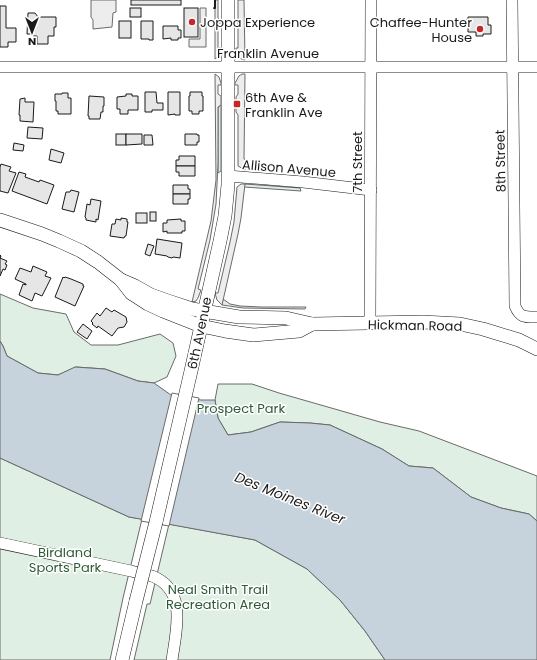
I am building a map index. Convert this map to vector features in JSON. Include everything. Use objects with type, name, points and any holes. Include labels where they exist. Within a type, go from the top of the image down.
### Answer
[{"type":"main road","name":"6th Avenue","points":[[122,660],[156,522],[225,216],[228,176],[228,0]]},
{"type":"main road","points":[[0,220],[42,234],[81,251],[121,280]]},
{"type":"main road","name":"Hickman Road","points":[[121,280],[151,295],[192,309],[239,317],[286,318],[312,324],[439,322],[460,324],[519,340],[537,349]]},
{"type":"main road","name":"Hickman Road","points":[[121,280],[131,293],[162,311],[201,326],[226,332],[253,335],[299,332],[312,324]]},
{"type":"street","name":"7th Street","points":[[370,323],[371,0]]},
{"type":"street","name":"8th Street","points":[[512,0],[515,306],[518,313],[532,317]]},
{"type":"street","name":"Franklin Avenue","points":[[0,67],[537,67]]},
{"type":"street","name":"Allison Avenue","points":[[228,176],[303,182],[371,190]]},
{"type":"street","points":[[0,543],[152,576],[161,581],[167,586],[173,595],[177,608],[177,623],[172,660]]},
{"type":"green space","points":[[221,105],[221,171],[218,173],[218,107]]},
{"type":"green space","points":[[245,184],[300,188],[301,191],[244,187]]},
{"type":"green space","points":[[0,294],[33,308],[66,314],[74,332],[91,345],[118,345],[160,334],[173,343],[176,356],[167,377],[154,383],[138,381],[105,369],[76,367],[58,375],[38,373],[7,356],[0,341]]},
{"type":"green space","points":[[223,299],[230,304],[240,306],[306,307],[305,309],[243,308],[222,305]]},
{"type":"green space","name":"Prospect Park","points":[[218,384],[252,384],[380,422],[419,431],[537,476],[537,521],[529,514],[501,508],[471,497],[433,468],[409,466],[382,449],[330,425],[280,422],[251,432],[228,435],[218,418],[215,400]]},
{"type":"green space","name":"Birdland Sports Park","points":[[0,458],[129,517],[142,519],[110,660],[0,660]]},
{"type":"green space","name":"Neal Smith Trail Recreation Area","points":[[169,524],[255,540],[307,569],[340,600],[365,631],[385,660],[134,660],[147,604],[150,604]]},
{"type":"shaded area","points":[[91,0],[116,0],[116,12],[113,13],[112,27],[93,29]]},
{"type":"shaded area","points":[[215,0],[218,0],[218,18],[221,23],[218,23],[218,48],[221,48],[221,50],[220,55],[215,59]]},
{"type":"shaded area","points":[[238,0],[244,0],[245,60],[241,59],[237,55],[236,50],[236,48],[238,48]]},
{"type":"shaded area","points":[[200,8],[206,8],[206,47],[189,47],[189,39],[200,39]]},
{"type":"shaded area","points":[[215,74],[219,77],[221,83],[221,85],[218,85],[218,94],[221,96],[221,105],[218,107],[216,204],[210,240],[198,289],[201,290],[196,301],[192,302],[211,221],[216,180]]},
{"type":"shaded area","points":[[245,74],[245,170],[238,166],[238,115],[236,112],[236,97],[238,94],[238,85],[235,85],[239,76]]},
{"type":"shaded area","points":[[241,184],[245,184],[241,218],[222,305],[217,300],[215,293],[218,293],[230,242],[234,222],[237,187]]},
{"type":"water","name":"Des Moines River","points":[[0,341],[7,356],[38,373],[58,375],[75,367],[105,369],[138,381],[154,383],[171,395],[201,400],[215,400],[218,418],[228,435],[251,432],[280,422],[330,425],[382,449],[409,466],[433,468],[471,497],[501,508],[529,514],[537,521],[537,660],[385,660],[365,631],[340,600],[307,569],[255,540],[129,517],[0,458]]},
{"type":"pier","points":[[172,393],[199,398],[169,526],[141,521]]},
{"type":"building","points":[[131,0],[181,0],[181,5],[131,5]]},
{"type":"building","points":[[0,6],[6,6],[6,28],[16,28],[16,42],[8,42],[8,47],[0,47]]},
{"type":"building","points":[[130,8],[141,8],[141,17],[130,17]]},
{"type":"building","points":[[184,8],[198,8],[198,37],[184,37]]},
{"type":"building","points":[[28,13],[35,13],[38,17],[56,17],[54,36],[48,36],[48,44],[37,44],[37,36],[27,34]]},
{"type":"building","name":"Chaffee-Hunter House","points":[[468,17],[488,17],[488,25],[491,25],[491,34],[476,36],[476,32],[468,32],[468,26],[462,26],[462,20],[468,20]]},
{"type":"building","points":[[119,21],[131,21],[131,38],[119,38]]},
{"type":"building","points":[[141,21],[153,21],[153,40],[141,39]]},
{"type":"building","points":[[163,26],[178,26],[178,30],[181,30],[181,38],[178,38],[178,40],[171,40],[171,38],[163,39]]},
{"type":"building","points":[[145,92],[156,92],[157,103],[163,103],[163,110],[152,110],[152,112],[145,112]]},
{"type":"building","points":[[168,92],[180,92],[180,115],[168,115]]},
{"type":"building","points":[[190,92],[202,92],[203,111],[199,111],[199,114],[192,114],[192,111],[189,111]]},
{"type":"building","points":[[68,93],[68,98],[71,98],[71,114],[58,114],[58,111],[56,111],[55,94]]},
{"type":"building","points":[[126,94],[138,96],[138,110],[128,110],[128,114],[120,114],[120,109],[117,109],[117,97],[126,96]]},
{"type":"building","points":[[89,96],[104,97],[103,112],[101,112],[100,119],[89,119]]},
{"type":"building","points":[[25,98],[25,102],[34,102],[33,122],[20,121],[20,99]]},
{"type":"building","points":[[28,127],[43,128],[42,139],[27,138]]},
{"type":"building","points":[[116,134],[126,134],[126,145],[116,145]]},
{"type":"building","points":[[126,134],[142,134],[142,144],[126,145]]},
{"type":"building","points":[[185,134],[199,135],[199,142],[197,142],[197,145],[185,145]]},
{"type":"building","points":[[144,135],[152,135],[153,145],[144,145]]},
{"type":"building","points":[[14,143],[24,145],[23,151],[13,150]]},
{"type":"building","points":[[51,149],[64,153],[61,163],[49,160]]},
{"type":"building","points":[[179,156],[195,156],[195,166],[176,166],[176,160],[179,160]]},
{"type":"building","points":[[1,164],[11,167],[9,171],[16,173],[8,193],[0,191]]},
{"type":"building","points":[[176,166],[195,166],[195,176],[179,176],[179,172],[176,172]]},
{"type":"building","points":[[19,172],[26,174],[25,177],[54,185],[47,204],[12,191]]},
{"type":"building","points":[[173,185],[188,185],[190,194],[173,194]]},
{"type":"building","points":[[71,190],[79,192],[74,212],[62,209],[66,192],[70,192]]},
{"type":"building","points":[[173,194],[190,194],[188,204],[173,204]]},
{"type":"building","points":[[91,199],[101,201],[98,220],[96,219],[96,222],[86,220],[85,217],[87,204],[90,205]]},
{"type":"building","points":[[150,212],[156,212],[156,221],[150,221]]},
{"type":"building","points":[[136,213],[147,213],[147,223],[136,223]]},
{"type":"building","points":[[121,218],[127,219],[128,222],[126,236],[124,238],[110,236],[112,224],[115,224],[116,219],[121,220]]},
{"type":"building","points":[[181,219],[181,221],[185,221],[185,231],[182,231],[182,233],[167,233],[167,231],[163,232],[163,223],[167,223],[167,220]]},
{"type":"building","points":[[157,239],[182,243],[180,258],[172,258],[155,254]]},
{"type":"building","points":[[148,244],[154,246],[150,256],[145,254]]},
{"type":"building","points":[[0,258],[7,261],[5,264],[7,265],[5,270],[3,269],[0,276]]},
{"type":"building","points":[[33,266],[47,272],[45,276],[51,278],[42,296],[35,293],[32,301],[19,295],[23,284],[26,284],[15,279],[20,268],[31,272]]},
{"type":"building","points":[[63,277],[83,284],[84,286],[75,306],[55,297]]},
{"type":"building","points":[[106,308],[112,312],[114,310],[126,317],[127,322],[124,327],[118,328],[112,336],[98,326],[97,328],[91,321],[97,313],[100,316]]},
{"type":"building","points":[[83,324],[92,331],[87,339],[77,332]]},
{"type":"wall","points":[[214,8],[215,0]]},
{"type":"place","name":"Joppa Experience","points":[[192,22]]},
{"type":"place","name":"Chaffee-Hunter House","points":[[480,29]]},
{"type":"place","name":"6th Ave & Franklin Ave","points":[[237,104]]}]
